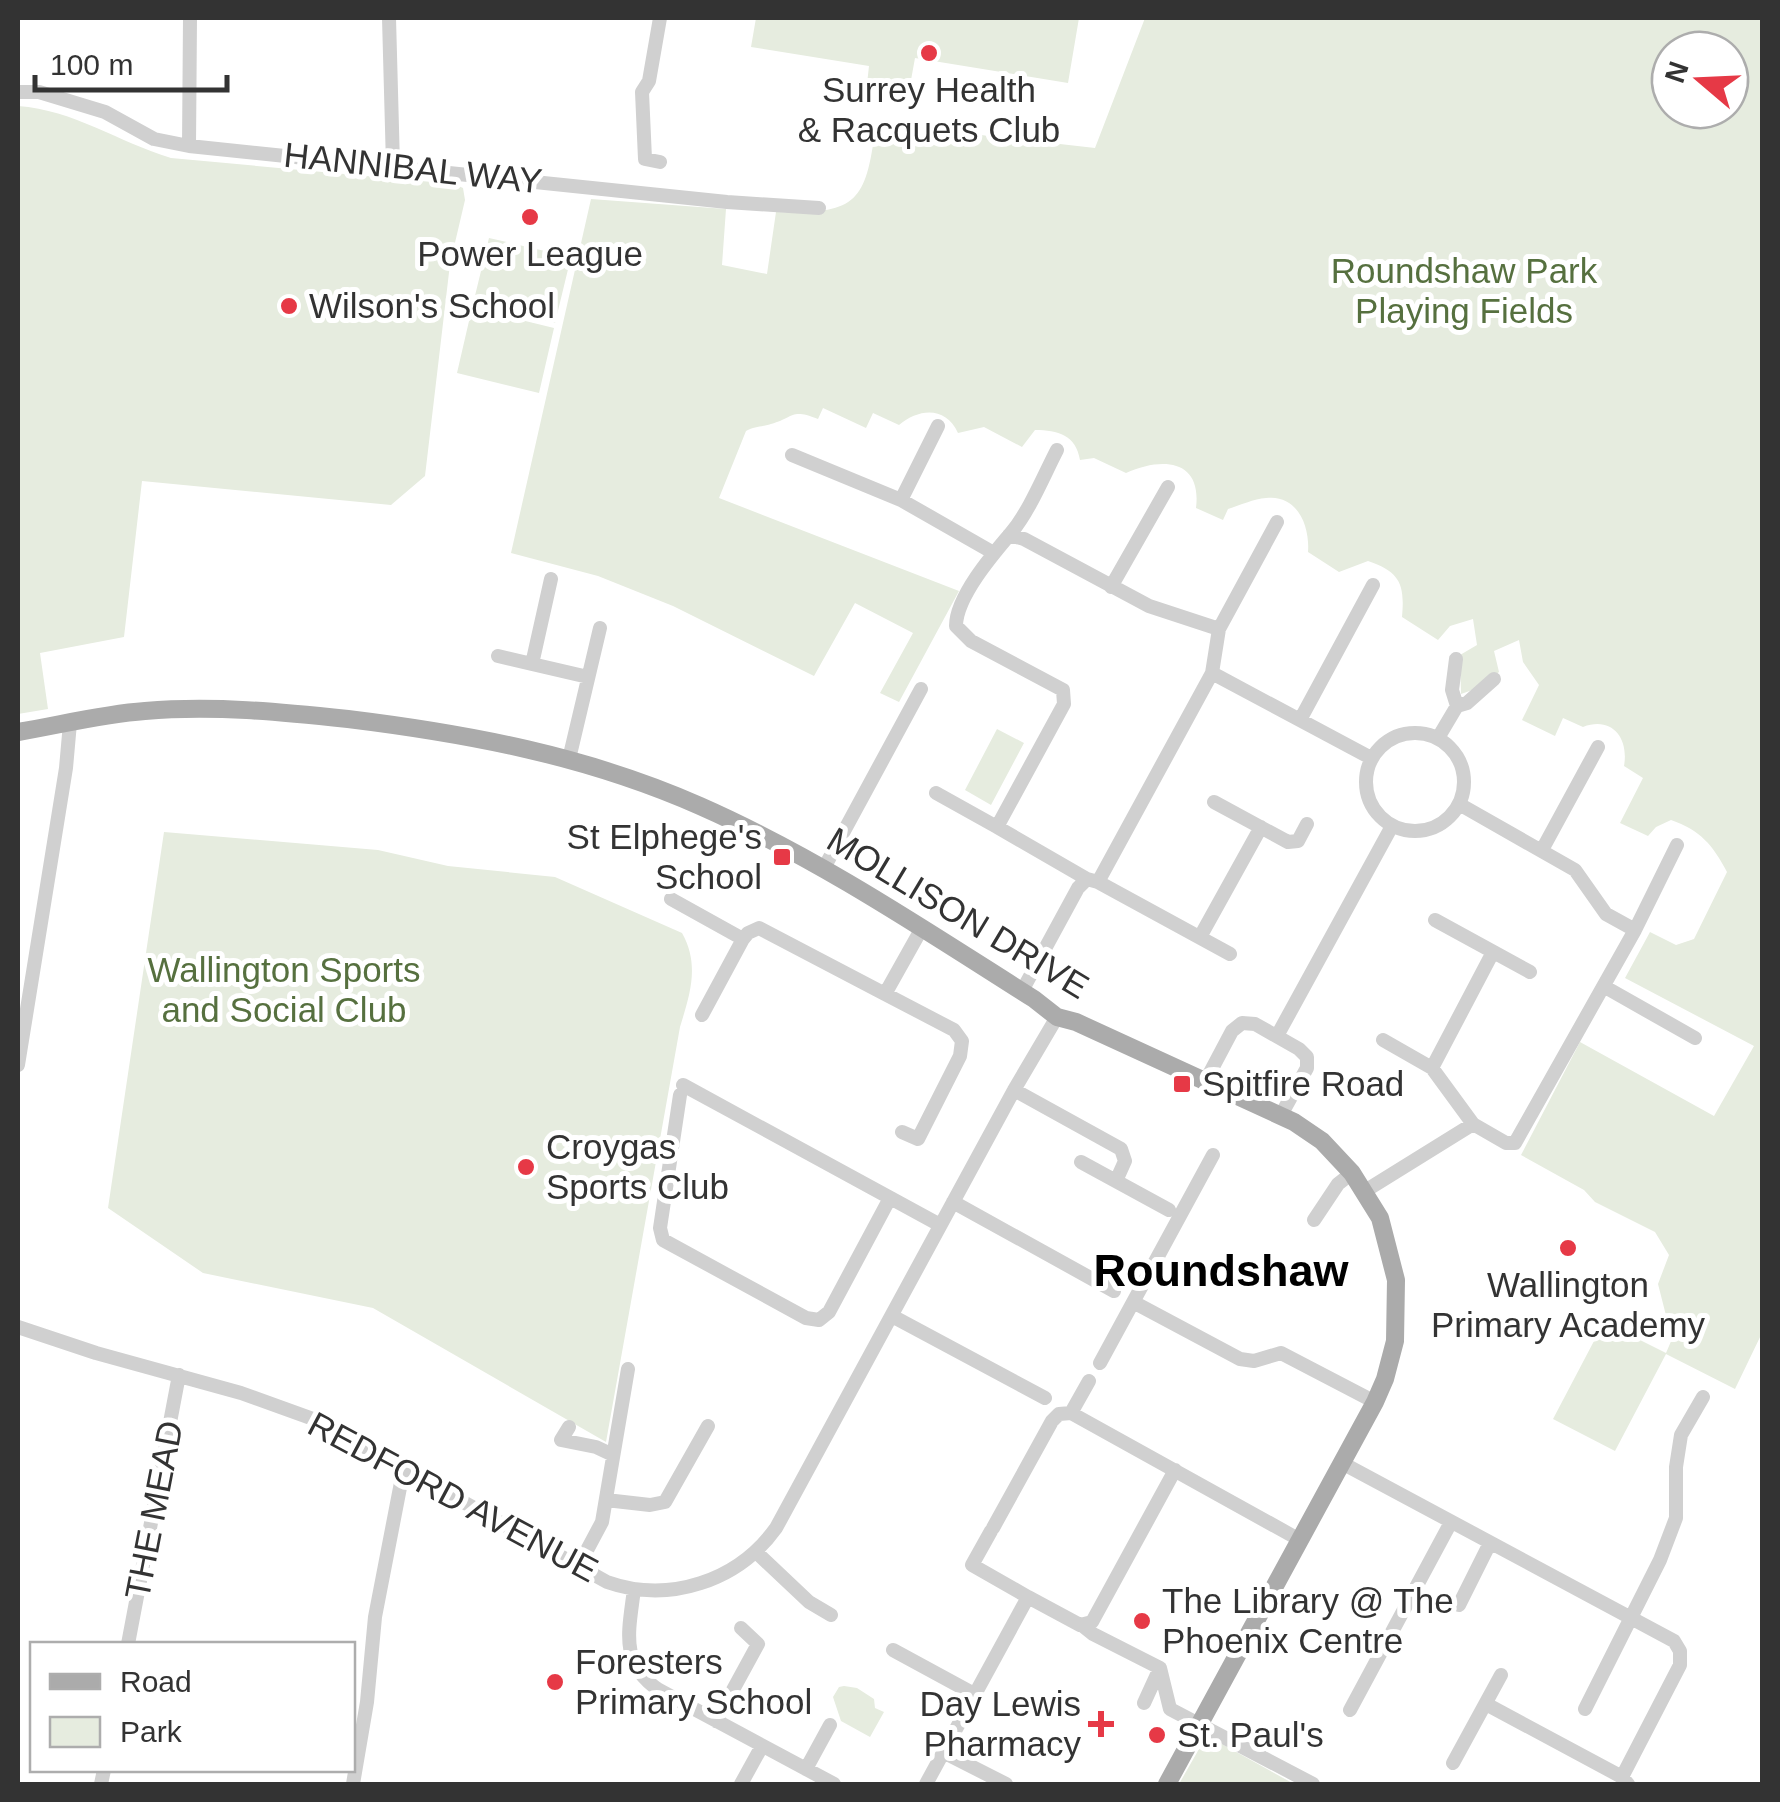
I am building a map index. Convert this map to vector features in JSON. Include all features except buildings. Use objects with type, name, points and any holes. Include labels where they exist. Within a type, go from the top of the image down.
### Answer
[{"type":"main road","name":"MOLLISON DRIVE","points":[[18,732],[143,711],[244,709],[464,734],[569,759],[690,802],[824,868],[1022,991],[1057,1017],[1076,1022],[1281,1115],[1322,1141],[1365,1191],[1389,1244],[1398,1300],[1391,1359],[1375,1402],[1167,1784]]},
{"type":"street","points":[[190,18],[190,146]]},
{"type":"street","points":[[389,18],[393,165]]},
{"type":"street","points":[[660,18],[649,80],[642,92],[645,159],[660,162]]},
{"type":"street","name":"HANNIBAL WAY","points":[[18,92],[39,92],[105,112],[154,139],[190,146],[727,202],[819,208]]},
{"type":"street","points":[[901,500],[938,426]]},
{"type":"street","points":[[997,827],[1064,704],[1063,690],[963,636],[956,626],[958,612],[992,552],[1009,535],[1057,450]]},
{"type":"street","points":[[792,454],[901,500],[992,552]]},
{"type":"street","points":[[1111,587],[1168,486]]},
{"type":"street","points":[[1022,991],[1078,888],[1093,880],[1212,674],[1219,629],[1277,522]]},
{"type":"street","points":[[1009,535],[1024,539],[1149,606],[1219,629]]},
{"type":"street","points":[[532,664],[552,578]]},
{"type":"street","points":[[1300,720],[1373,585]]},
{"type":"street","points":[[569,759],[600,628]]},
{"type":"street","points":[[498,656],[588,678]]},
{"type":"street","points":[[1438,738],[1456,706],[1452,690],[1456,659]]},
{"type":"street","points":[[1212,674],[1371,758]]},
{"type":"street","points":[[1456,706],[1466,703],[1494,679]]},
{"type":"street","points":[[824,868],[921,688]]},
{"type":"street","points":[[18,1064],[70,723]]},
{"type":"street","points":[[1406,732],[1423,732],[1438,738],[1461,763],[1464,777],[1459,804],[1438,826],[1422,831],[1392,826],[1371,805],[1366,790],[1371,758],[1390,738],[1406,732]]},
{"type":"street","points":[[1542,850],[1598,747]]},
{"type":"street","points":[[936,793],[1230,954]]},
{"type":"street","points":[[1214,802],[1288,842],[1298,841],[1307,824]]},
{"type":"street","points":[[1459,804],[1575,870],[1606,914],[1635,930]]},
{"type":"street","points":[[1278,1036],[1392,826]]},
{"type":"street","points":[[1200,937],[1260,828]]},
{"type":"street","points":[[1384,1040],[1432,1068],[1473,1124],[1506,1143],[1515,1143],[1605,987],[1677,845]]},
{"type":"street","points":[[671,899],[743,939]]},
{"type":"street","points":[[1435,920],[1530,972]]},
{"type":"street","points":[[885,994],[922,928]]},
{"type":"street","points":[[702,1014],[743,939],[753,929],[765,930],[954,1030],[962,1041],[960,1056],[918,1138],[902,1132]]},
{"type":"street","points":[[1432,1068],[1494,952]]},
{"type":"street","points":[[1605,987],[1695,1038]]},
{"type":"street","name":"REDFORD AVENUE","points":[[18,1326],[316,1420],[600,1579],[634,1589],[671,1590],[698,1585],[756,1552],[776,1528],[1057,1017]]},
{"type":"street","points":[[1205,1082],[1238,1024],[1250,1022],[1304,1052],[1308,1062],[1281,1115]]},
{"type":"street","points":[[890,1198],[829,1312],[819,1320],[806,1318],[663,1240],[660,1228],[682,1090],[890,1198],[940,1225]]},
{"type":"street","points":[[1014,1090],[1121,1149],[1125,1160],[1116,1181]]},
{"type":"street","points":[[1365,1191],[1473,1124]]},
{"type":"street","points":[[1100,1363],[1213,1155]]},
{"type":"street","points":[[1081,1162],[1169,1210]]},
{"type":"street","points":[[1314,1220],[1338,1184],[1352,1173]]},
{"type":"street","points":[[953,1202],[1114,1291]]},
{"type":"street","points":[[1135,1303],[1240,1359],[1254,1361],[1281,1353],[1375,1402]]},
{"type":"street","points":[[892,1316],[1045,1398]]},
{"type":"street","points":[[578,1567],[598,1534],[628,1369]]},
{"type":"street","name":"THE MEAD","points":[[128,1642],[179,1374]]},
{"type":"street","points":[[1071,1413],[1088,1381]]},
{"type":"street","points":[[1585,1710],[1632,1618],[1676,1518],[1676,1467],[1681,1435],[1703,1397]]},
{"type":"street","points":[[1300,1540],[1071,1413],[1059,1414],[1052,1420],[972,1565],[1160,1668],[1170,1709],[1313,1784]]},
{"type":"street","points":[[606,1500],[650,1506],[665,1502],[708,1426]]},
{"type":"street","points":[[568,1427],[561,1440],[596,1447],[613,1456]]},
{"type":"street","points":[[1342,1464],[1674,1641],[1680,1650],[1680,1665],[1625,1781],[1486,1704]]},
{"type":"street","points":[[353,1784],[378,1598],[404,1467]]},
{"type":"street","points":[[1083,1626],[1096,1617],[1176,1470]]},
{"type":"street","points":[[1350,1710],[1450,1524]]},
{"type":"street","points":[[1459,1605],[1489,1545]]},
{"type":"street","points":[[756,1552],[809,1602],[831,1615]]},
{"type":"street","points":[[634,1589],[629,1653],[645,1680],[834,1784]]},
{"type":"street","points":[[926,1784],[1028,1597]]},
{"type":"street","points":[[716,1721],[758,1644],[741,1628]]},
{"type":"street","points":[[893,1650],[974,1694]]},
{"type":"street","points":[[1144,1703],[1160,1668]]},
{"type":"street","points":[[1453,1763],[1502,1675]]},
{"type":"street","points":[[806,1769],[830,1725]]},
{"type":"street","points":[[741,1784],[762,1746]]},
{"type":"street","points":[[943,1752],[1006,1784]]},
{"type":"green space","name":"Surrey Health & Racquets Club","points":[[756,18],[1079,18],[1068,83],[915,58],[909,91],[867,84],[869,66],[751,47]]},
{"type":"green space","name":"Roundshaw Park Playing Fields","points":[[1145,18],[1762,18],[1762,1333],[1735,1389],[1666,1354],[1615,1451],[1553,1419],[1604,1322],[1666,1353],[1672,1339],[1658,1284],[1669,1255],[1655,1232],[1595,1202],[1584,1190],[1521,1155],[1580,1042],[1714,1116],[1754,1046],[1625,978],[1650,932],[1676,945],[1694,939],[1727,872],[1705,840],[1681,824],[1671,820],[1648,836],[1620,823],[1643,778],[1624,766],[1621,738],[1610,727],[1583,727],[1563,718],[1555,736],[1522,720],[1539,685],[1523,662],[1519,640],[1494,651],[1499,672],[1481,687],[1461,694],[1460,655],[1477,645],[1473,619],[1450,626],[1438,640],[1402,617],[1401,588],[1387,570],[1368,561],[1339,572],[1308,552],[1304,523],[1286,501],[1252,501],[1228,509],[1223,520],[1196,508],[1193,480],[1177,466],[1153,465],[1126,473],[1094,458],[1080,460],[1075,445],[1058,433],[1035,430],[1022,447],[984,427],[958,433],[947,418],[931,412],[915,415],[899,425],[873,413],[866,428],[823,408],[818,419],[797,414],[749,429],[719,498],[959,591],[899,702],[880,693],[913,633],[855,603],[814,676],[673,606],[598,576],[511,553],[591,199],[726,209],[722,265],[767,274],[776,212],[825,210],[853,198],[868,171],[876,123],[1095,148]]},
{"type":"green space","points":[[18,106],[77,120],[171,158],[454,184],[463,188],[465,200],[450,264],[425,476],[391,505],[142,481],[124,637],[40,653],[48,709],[18,714]]},
{"type":"green space","points":[[489,238],[571,257],[555,323],[473,304]]},
{"type":"green space","points":[[472,308],[554,328],[539,393],[457,373]]},
{"type":"green space","points":[[997,729],[1024,743],[991,805],[965,790]]},
{"type":"green space","name":"Wallington Sports and Social Club","points":[[164,832],[378,850],[448,866],[555,877],[682,933],[691,957],[690,991],[680,1027],[606,1442],[373,1308],[203,1273],[108,1208]]},
{"type":"green space","points":[[844,1686],[857,1688],[874,1699],[875,1708],[884,1712],[870,1737],[841,1721],[833,1697]]},
{"type":"green space","points":[[1210,1741],[1294,1784],[1179,1784],[1203,1742]]},
{"type":"place","name":"Surrey Health & Racquets Club","points":[[929,53]]},
{"type":"place","name":"Power League","points":[[530,217]]},
{"type":"place","name":"Wilson's School","points":[[289,306]]},
{"type":"place","name":"St Elphege's School","points":[[782,857]]},
{"type":"place","name":"Spitfire Road","points":[[1182,1084]]},
{"type":"place","name":"Croygas Sports Club","points":[[526,1167]]},
{"type":"place","name":"Wallington Primary Academy","points":[[1568,1248]]},
{"type":"place","name":"The Library @ The Phoenix Centre","points":[[1142,1621]]},
{"type":"place","name":"Foresters Primary School","points":[[555,1682]]},
{"type":"place","name":"Day Lewis Pharmacy","points":[[1101,1724]]},
{"type":"place","name":"St. Paul's","points":[[1157,1735]]},
{"type":"district","name":"Roundshaw","points":[[1221,1270]]}]
